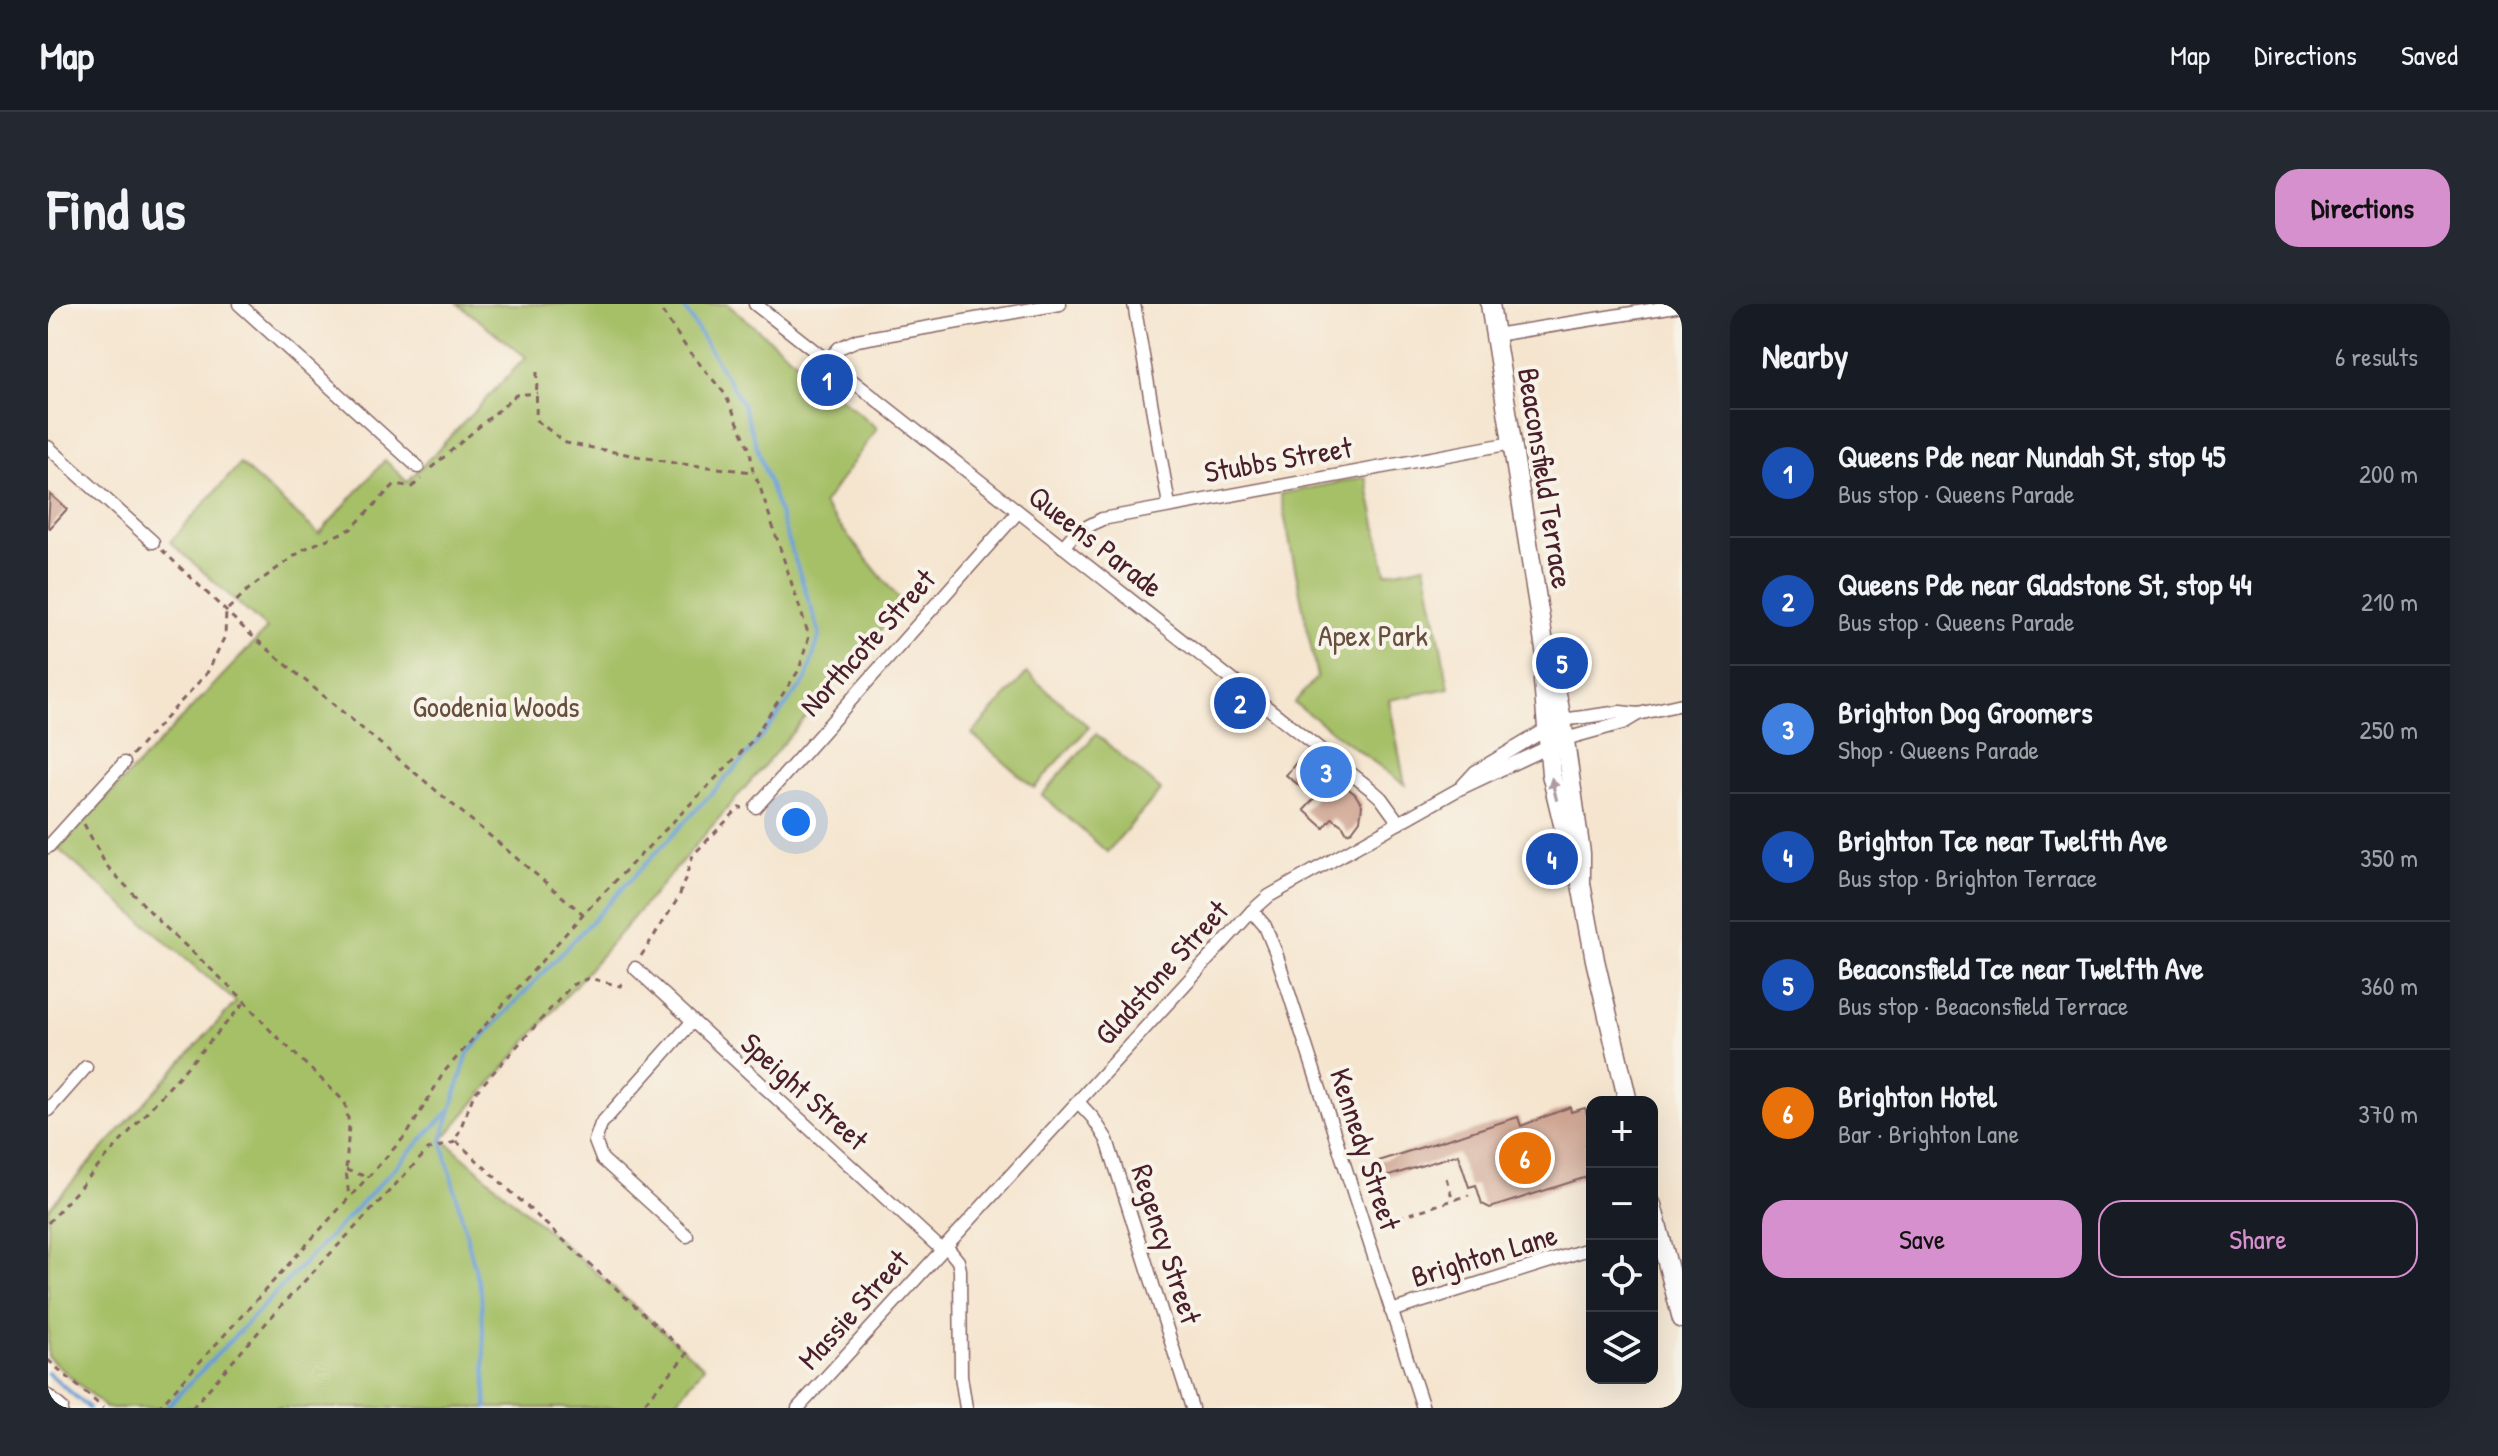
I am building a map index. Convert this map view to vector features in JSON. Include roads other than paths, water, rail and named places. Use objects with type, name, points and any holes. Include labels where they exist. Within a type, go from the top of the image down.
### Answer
[{"type":"main road","name":"Beaconsfield Terrace","points":[[1490,304],[1547,662],[1554,679],[1556,743],[1581,853],[1581,884],[1595,960],[1627,1096]]},
{"type":"main road","points":[[1658,1238],[1682,1319]]},
{"type":"street","points":[[239,304],[418,467]]},
{"type":"street","name":"Queens Parade","points":[[755,304],[1381,798],[1399,823]]},
{"type":"street","points":[[827,361],[839,348],[857,340],[1060,304]]},
{"type":"street","points":[[1134,304],[1169,505]]},
{"type":"street","points":[[1495,335],[1682,305]]},
{"type":"street","name":"Stubbs Street","points":[[1063,547],[1075,533],[1102,519],[1512,443]]},
{"type":"street","points":[[48,447],[153,542]]},
{"type":"street","name":"Northcote Street","points":[[756,807],[1018,512]]},
{"type":"street","points":[[1554,724],[1620,712],[1638,714],[1680,704],[1682,718]]},
{"type":"street","name":"Gladstone Street","points":[[944,1248],[1252,911],[1284,886],[1459,789],[1556,743],[1623,723],[1638,714]]},
{"type":"street","name":"Gladstone Street","points":[[1459,789],[1475,772],[1554,724]]},
{"type":"street","points":[[48,847],[124,763]]},
{"type":"street","name":"Kennedy Street","points":[[1252,911],[1265,926],[1276,953],[1423,1408]]},
{"type":"street","name":"Speight Street","points":[[635,968],[944,1248]]},
{"type":"street","points":[[687,1236],[602,1159],[595,1141],[601,1124],[692,1022]]},
{"type":"street","points":[[48,1110],[86,1067]]},
{"type":"street","name":"Regency Street","points":[[1079,1103],[1107,1140],[1192,1408]]},
{"type":"street","points":[[944,1248],[953,1252],[960,1270],[961,1376],[966,1408]]},
{"type":"street","name":"Massie Street","points":[[798,1408],[944,1248]]},
{"type":"street","name":"Brighton Lane","points":[[1391,1311],[1586,1250]]},
{"type":"street","points":[[48,1396],[62,1408]]},
{"type":"waterway","points":[[487,1408],[481,1292],[442,1140],[468,1053],[742,761],[806,680],[820,634],[742,403],[682,304]]},
{"type":"waterway","points":[[166,1408],[451,1109]]},
{"type":"waterway","points":[[48,1373],[89,1408]]},
{"type":"place","name":"Queens Pde near Nundah St, stop 45","points":[[827,380]]},
{"type":"place","name":"Beaconsfield Tce near Twelfth Ave","points":[[1562,663]]},
{"type":"place","name":"Queens Pde near Gladstone St, stop 44","points":[[1240,703]]},
{"type":"place","name":"Brighton Dog Groomers","points":[[1326,772]]},
{"type":"place","name":"Brighton Tce near Twelfth Ave","points":[[1552,859]]},
{"type":"place","name":"Brighton Hotel","points":[[1525,1158]]},
{"type":"park label","name":"Apex Park","points":[[1373,635]]},
{"type":"park label","name":"Goodenia Woods","points":[[496,706]]}]
